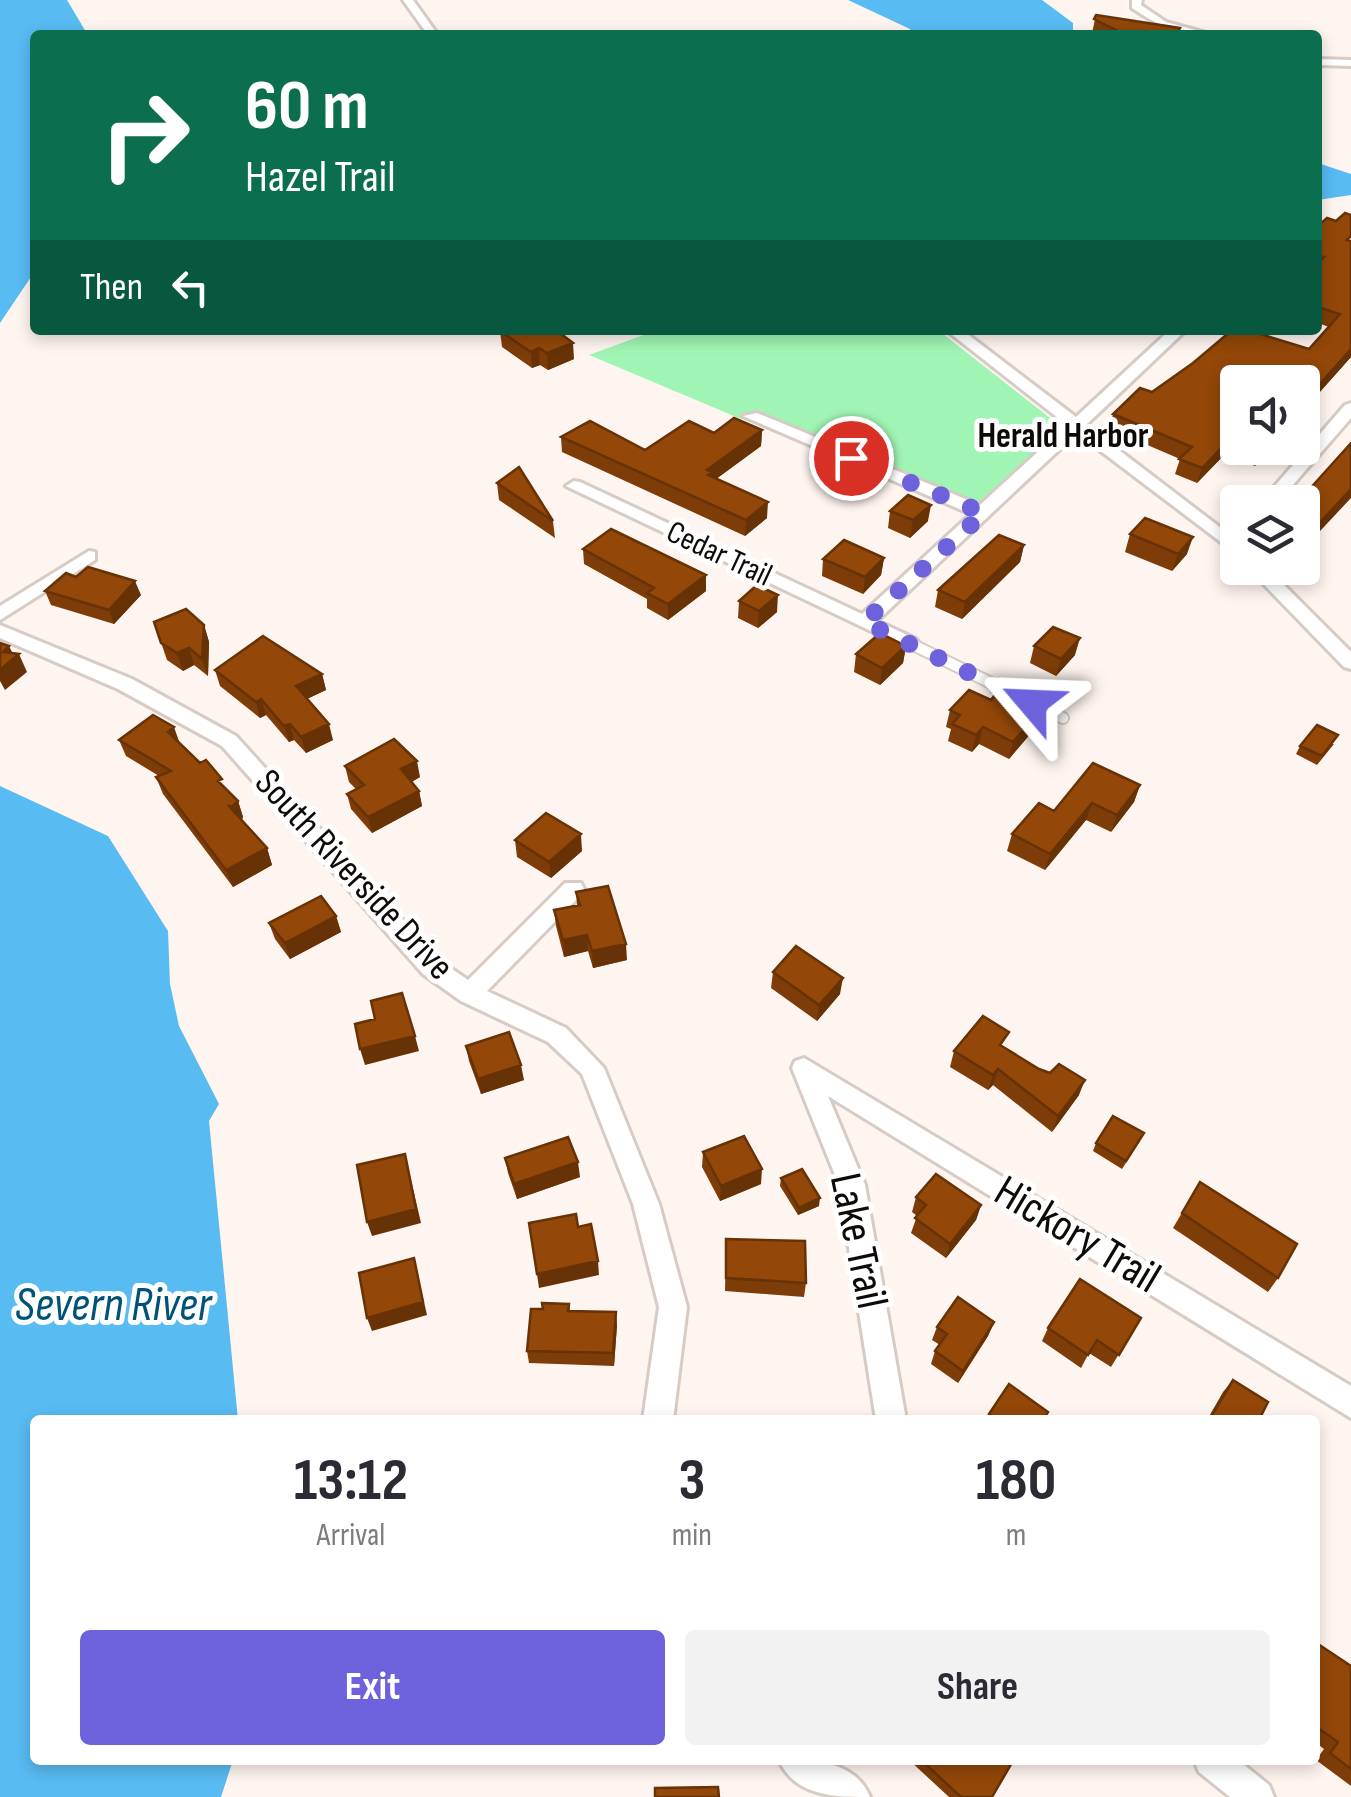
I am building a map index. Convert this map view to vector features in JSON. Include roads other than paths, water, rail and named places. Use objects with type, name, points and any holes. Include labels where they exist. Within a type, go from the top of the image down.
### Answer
[{"type":"street","points":[[408,0],[429,30]]},
{"type":"street","points":[[1138,0],[1136,6],[1162,24],[1187,30]]},
{"type":"street","points":[[1322,62],[1351,63]]},
{"type":"street","points":[[960,335],[1220,533]]},
{"type":"street","points":[[864,622],[1174,335]]},
{"type":"street","points":[[1284,485],[1351,408]]},
{"type":"street","points":[[751,416],[984,513]]},
{"type":"street","name":"Cedar Trail","points":[[574,486],[909,644]]},
{"type":"street","points":[[0,614],[88,556]]},
{"type":"street","points":[[1274,585],[1351,663]]},
{"type":"street","name":"South Riverside Drive","points":[[0,631],[125,684],[228,741],[431,966],[469,994],[557,1034],[592,1068],[646,1204],[673,1307],[659,1415]]},
{"type":"street","points":[[469,994],[573,889]]},
{"type":"street","name":"Hickory Trail","points":[[804,1068],[1351,1403]]},
{"type":"street","name":"Lake Trail","points":[[804,1068],[852,1185],[890,1415]]},
{"type":"street","points":[[804,1765],[852,1797]]},
{"type":"street","points":[[1217,1765],[1257,1797]]},
{"type":"lane","points":[[909,644],[1063,718]]},
{"type":"water","points":[[0,0],[67,0],[85,30],[30,30],[30,278],[0,323]]},
{"type":"water","points":[[848,0],[1042,0],[1073,23],[1073,30],[910,29]]},
{"type":"water","points":[[1322,164],[1351,174],[1351,195],[1322,199]]},
{"type":"water","name":"Severn River","points":[[0,786],[108,836],[168,931],[170,984],[179,1026],[219,1104],[209,1121],[238,1415],[30,1415],[30,1765],[231,1765],[221,1797],[0,1797]]},
{"type":"district","name":"Herald Harbor","points":[[1063,436]]}]
